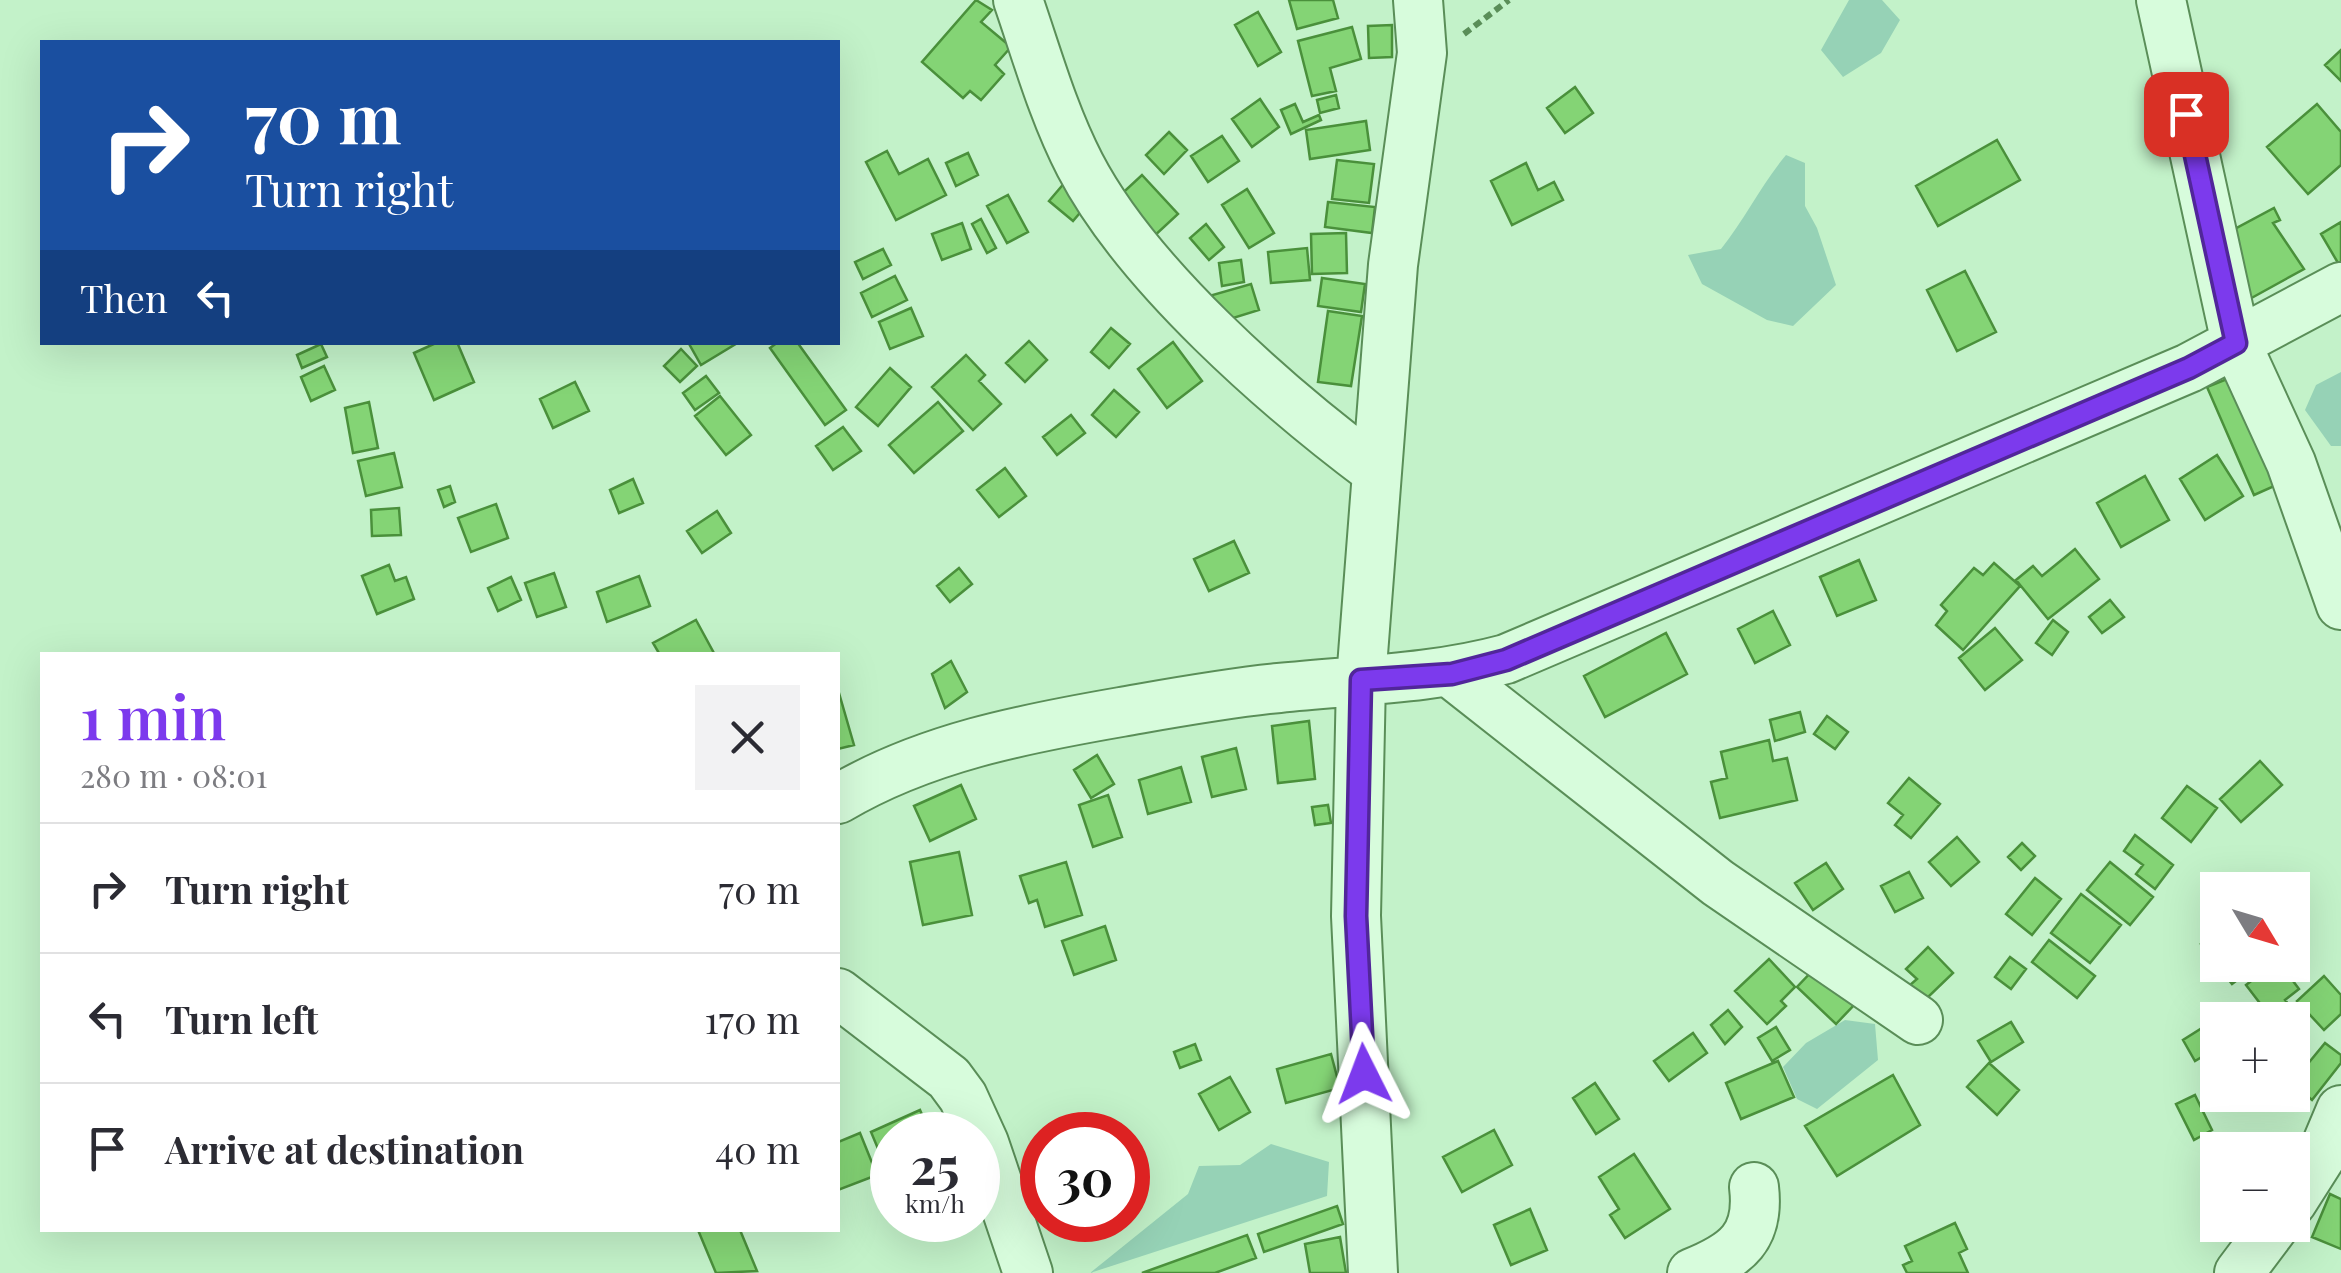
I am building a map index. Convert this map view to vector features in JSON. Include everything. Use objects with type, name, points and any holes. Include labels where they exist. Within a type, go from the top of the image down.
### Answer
[{"type":"street","points":[[1018,0],[1058,116],[1081,167],[1129,238],[1263,379],[1376,471]]},
{"type":"street","points":[[1373,1273],[1356,916],[1361,680],[1393,265],[1422,53],[1418,0]]},
{"type":"street","points":[[2161,0],[2236,343],[2291,463],[2341,605]]},
{"type":"street","points":[[840,798],[858,786],[964,745],[1034,728],[1273,688],[1452,674],[1506,660],[2189,368],[2341,287]]},
{"type":"street","points":[[1452,674],[1718,883],[1918,1020]]},
{"type":"street","points":[[840,996],[949,1078],[963,1097],[984,1143],[1028,1273]]},
{"type":"street","points":[[2310,1174],[2341,1110]]},
{"type":"street","points":[[1692,1273],[1714,1264],[1747,1238],[1758,1216],[1754,1187]]},
{"type":"street","points":[[2240,1273],[2263,1242]]},
{"type":"path","points":[[1422,53],[1474,29],[1509,0]]},
{"type":"green space","points":[[1849,0],[1882,0],[1900,20],[1881,53],[1843,77],[1821,50]]},
{"type":"green space","points":[[1786,155],[1805,163],[1805,206],[1817,228],[1836,285],[1793,326],[1767,320],[1702,284],[1688,255],[1721,249]]},
{"type":"green space","points":[[2341,372],[2341,446],[2331,446],[2305,410],[2316,385]]},
{"type":"green space","points":[[1845,1020],[1875,1024],[1878,1060],[1817,1109],[1797,1099],[1783,1067],[1806,1043]]},
{"type":"green space","points":[[1271,1144],[1329,1162],[1327,1196],[1090,1273],[1128,1242],[1150,1242],[1150,1225],[1188,1194],[1199,1166],[1240,1165]]},
{"type":"building","points":[[976,0],[992,10],[981,22],[1011,47],[995,65],[1004,74],[981,100],[970,91],[963,98],[922,62]]},
{"type":"building","points":[[1289,0],[1333,0],[1338,18],[1297,29]]},
{"type":"building","points":[[1258,12],[1281,52],[1258,66],[1235,25]]},
{"type":"building","points":[[1392,25],[1392,57],[1369,58],[1368,26]]},
{"type":"building","points":[[1352,27],[1361,59],[1330,68],[1336,91],[1312,96],[1298,41]]},
{"type":"building","points":[[2341,50],[2341,81],[2325,65]]},
{"type":"building","points":[[1575,87],[1593,113],[1565,133],[1547,108]]},
{"type":"building","points":[[1336,95],[1339,108],[1320,113],[1317,100]]},
{"type":"building","points":[[1260,99],[1279,127],[1252,147],[1232,119]]},
{"type":"building","points":[[1295,104],[1303,122],[1319,115],[1321,120],[1291,134],[1281,110]]},
{"type":"building","points":[[2317,104],[2341,132],[2341,165],[2308,194],[2267,147]]},
{"type":"building","points":[[1366,121],[1370,150],[1310,159],[1306,130]]},
{"type":"building","points":[[1169,132],[1187,150],[1164,174],[1146,155]]},
{"type":"building","points":[[1222,136],[1239,161],[1208,182],[1191,156]]},
{"type":"building","points":[[1997,140],[2020,180],[1938,226],[1916,186]]},
{"type":"building","points":[[887,151],[899,174],[928,159],[946,195],[896,220],[866,162]]},
{"type":"building","points":[[968,153],[978,175],[956,186],[946,163]]},
{"type":"building","points":[[1337,160],[1374,164],[1369,203],[1332,199]]},
{"type":"building","points":[[1526,163],[1538,190],[1554,182],[1563,200],[1512,225],[1491,181]]},
{"type":"building","points":[[1072,174],[1096,194],[1073,221],[1049,201]]},
{"type":"building","points":[[1142,175],[1178,214],[1151,239],[1115,200]]},
{"type":"building","points":[[1247,189],[1274,233],[1249,248],[1222,205]]},
{"type":"building","points":[[1008,195],[1028,232],[1007,243],[987,206]]},
{"type":"building","points":[[1328,202],[1375,207],[1372,233],[1325,227]]},
{"type":"building","points":[[2274,208],[2280,220],[2273,223],[2304,269],[2237,306],[2218,238]]},
{"type":"building","points":[[981,219],[996,248],[987,253],[972,224]]},
{"type":"building","points":[[2341,222],[2341,268],[2321,234]]},
{"type":"building","points":[[962,223],[971,249],[942,260],[932,234]]},
{"type":"building","points":[[1206,224],[1224,247],[1209,260],[1190,238]]},
{"type":"building","points":[[1346,233],[1347,273],[1312,274],[1311,234]]},
{"type":"building","points":[[1307,248],[1310,280],[1271,283],[1268,252]]},
{"type":"building","points":[[883,249],[891,265],[863,279],[855,262]]},
{"type":"building","points":[[1241,260],[1244,282],[1222,286],[1219,263]]},
{"type":"building","points":[[1965,271],[1996,332],[1957,351],[1927,290]]},
{"type":"building","points":[[895,276],[907,300],[872,317],[861,293]]},
{"type":"building","points":[[1322,278],[1365,284],[1361,312],[1318,306]]},
{"type":"building","points":[[1251,284],[1259,310],[1217,323],[1209,296]]},
{"type":"building","points":[[911,308],[923,336],[890,349],[879,322]]},
{"type":"building","points":[[1328,311],[1362,316],[1351,386],[1318,382]]},
{"type":"building","points":[[1111,328],[1130,344],[1109,368],[1091,352]]},
{"type":"building","points":[[1029,341],[1047,360],[1025,382],[1006,363]]},
{"type":"building","points":[[1173,342],[1202,381],[1167,408],[1138,369]]},
{"type":"building","points":[[321,345],[327,357],[302,368],[297,355]]},
{"type":"building","points":[[431,345],[458,345],[474,382],[434,400],[414,353]]},
{"type":"building","points":[[690,345],[734,345],[701,365]]},
{"type":"building","points":[[799,345],[846,410],[825,425],[770,348]]},
{"type":"building","points":[[681,349],[697,366],[680,382],[664,366]]},
{"type":"building","points":[[966,355],[985,375],[979,381],[1001,404],[973,430],[932,387]]},
{"type":"building","points":[[324,366],[335,390],[311,401],[301,377]]},
{"type":"building","points":[[890,368],[911,387],[878,426],[856,407]]},
{"type":"building","points":[[2242,373],[2288,480],[2254,495],[2207,387]]},
{"type":"building","points":[[706,376],[719,393],[695,410],[683,393]]},
{"type":"building","points":[[575,382],[589,411],[553,428],[540,399]]},
{"type":"building","points":[[1114,390],[1139,412],[1116,437],[1092,415]]},
{"type":"building","points":[[720,396],[751,435],[726,455],[695,416]]},
{"type":"building","points":[[369,402],[378,448],[353,453],[345,408]]},
{"type":"building","points":[[938,402],[963,431],[914,473],[889,445]]},
{"type":"building","points":[[1071,415],[1085,433],[1057,455],[1043,437]]},
{"type":"building","points":[[843,427],[861,451],[833,470],[816,446]]},
{"type":"building","points":[[394,453],[402,487],[366,496],[358,461]]},
{"type":"building","points":[[2217,455],[2243,496],[2205,520],[2180,479]]},
{"type":"building","points":[[1005,468],[1026,496],[999,517],[977,490]]},
{"type":"building","points":[[2145,476],[2169,520],[2121,547],[2097,503]]},
{"type":"building","points":[[633,479],[643,503],[619,513],[610,490]]},
{"type":"building","points":[[450,486],[455,502],[444,507],[438,490]]},
{"type":"building","points":[[496,504],[508,538],[471,552],[458,518]]},
{"type":"building","points":[[399,508],[401,535],[372,536],[371,510]]},
{"type":"building","points":[[717,511],[731,533],[702,553],[687,531]]},
{"type":"building","points":[[1234,541],[1249,573],[1209,591],[1194,559]]},
{"type":"building","points":[[2075,549],[2099,579],[2048,619],[2016,580],[2033,566],[2042,576]]},
{"type":"building","points":[[1859,560],[1876,600],[1837,616],[1820,577]]},
{"type":"building","points":[[1994,563],[2020,586],[1963,650],[1936,625],[1947,611],[1941,605],[1974,568],[1983,575]]},
{"type":"building","points":[[389,565],[395,581],[406,577],[414,599],[377,614],[362,576]]},
{"type":"building","points":[[959,568],[972,584],[950,602],[937,586]]},
{"type":"building","points":[[554,573],[566,607],[537,617],[525,583]]},
{"type":"building","points":[[639,576],[650,606],[607,622],[597,592]]},
{"type":"building","points":[[511,577],[521,600],[498,611],[488,588]]},
{"type":"building","points":[[2110,600],[2124,617],[2102,633],[2089,617]]},
{"type":"building","points":[[1773,611],[1790,645],[1755,663],[1738,629]]},
{"type":"building","points":[[696,620],[713,652],[658,652],[653,643]]},
{"type":"building","points":[[2053,620],[2068,632],[2052,655],[2036,643]]},
{"type":"building","points":[[1995,628],[2022,660],[1985,690],[1959,658]]},
{"type":"building","points":[[1666,633],[1687,674],[1605,717],[1584,676]]},
{"type":"building","points":[[951,661],[967,692],[945,708],[932,674]]},
{"type":"building","points":[[840,696],[854,745],[840,748]]},
{"type":"building","points":[[1800,712],[1805,732],[1775,741],[1770,720]]},
{"type":"building","points":[[1827,716],[1848,732],[1835,749],[1814,734]]},
{"type":"building","points":[[1309,721],[1315,779],[1278,783],[1272,726]]},
{"type":"building","points":[[1769,740],[1773,761],[1787,758],[1797,800],[1720,818],[1711,782],[1727,778],[1721,752]]},
{"type":"building","points":[[1236,748],[1246,789],[1212,797],[1202,757]]},
{"type":"building","points":[[1097,755],[1114,784],[1091,798],[1074,770]]},
{"type":"building","points":[[2260,761],[2282,785],[2241,822],[2220,799]]},
{"type":"building","points":[[1181,767],[1191,802],[1148,814],[1139,780]]},
{"type":"building","points":[[1909,778],[1940,804],[1911,838],[1895,825],[1903,815],[1888,803]]},
{"type":"building","points":[[961,785],[976,819],[930,841],[914,806]]},
{"type":"building","points":[[2187,786],[2217,808],[2191,842],[2162,818]]},
{"type":"building","points":[[1108,795],[1122,837],[1093,847],[1079,805]]},
{"type":"building","points":[[1328,805],[1331,823],[1315,825],[1312,807]]},
{"type":"building","points":[[2135,835],[2173,865],[2155,889],[2136,874],[2143,865],[2124,851]]},
{"type":"building","points":[[1957,837],[1979,862],[1951,886],[1929,862]]},
{"type":"building","points":[[2022,843],[2035,856],[2021,870],[2008,857]]},
{"type":"building","points":[[959,852],[972,915],[923,925],[910,862]]},
{"type":"building","points":[[1066,862],[1082,915],[1045,927],[1037,900],[1029,903],[1020,876]]},
{"type":"building","points":[[2110,862],[2153,897],[2130,925],[2087,890]]},
{"type":"building","points":[[1826,863],[1843,889],[1813,910],[1795,883]]},
{"type":"building","points":[[1909,872],[1923,898],[1895,912],[1881,886]]},
{"type":"building","points":[[2035,878],[2061,899],[2032,935],[2006,914]]},
{"type":"building","points":[[2081,894],[2121,925],[2090,963],[2051,933]]},
{"type":"building","points":[[1105,926],[1116,960],[1074,975],[1062,941]]},
{"type":"building","points":[[2049,940],[2095,976],[2077,998],[2032,962]]},
{"type":"building","points":[[1928,947],[1953,973],[1925,1000],[1910,985],[1917,979],[1906,969]]},
{"type":"building","points":[[2010,957],[2026,969],[2011,989],[1995,977]]},
{"type":"building","points":[[1769,959],[1795,987],[1781,1001],[1786,1006],[1767,1024],[1735,991]]},
{"type":"building","points":[[1816,967],[1855,1004],[1836,1024],[1797,987]]},
{"type":"building","points":[[2324,976],[2341,995],[2341,1014],[2324,1030],[2310,1015],[2310,1002],[2297,1001]]},
{"type":"building","points":[[2294,982],[2299,989],[2287,1002],[2259,1002],[2246,985]]},
{"type":"building","points":[[1728,1010],[1742,1027],[1725,1044],[1711,1025]]},
{"type":"building","points":[[2011,1022],[2023,1042],[1991,1062],[1978,1041]]},
{"type":"building","points":[[1776,1027],[1790,1050],[1772,1061],[1758,1038]]},
{"type":"building","points":[[2200,1029],[2200,1058],[2195,1061],[2183,1040]]},
{"type":"building","points":[[1693,1033],[1707,1053],[1669,1081],[1654,1061]]},
{"type":"building","points":[[2325,1043],[2341,1055],[2341,1063],[2312,1100],[2310,1098],[2310,1061]]},
{"type":"building","points":[[1195,1044],[1201,1060],[1180,1068],[1174,1052]]},
{"type":"building","points":[[1331,1054],[1340,1088],[1286,1103],[1277,1069]]},
{"type":"building","points":[[1778,1061],[1794,1097],[1741,1119],[1726,1083]]},
{"type":"building","points":[[1989,1063],[2019,1090],[1997,1115],[1967,1087]]},
{"type":"building","points":[[1893,1075],[1920,1125],[1837,1176],[1805,1126]]},
{"type":"building","points":[[1230,1077],[1250,1112],[1219,1130],[1199,1094]]},
{"type":"building","points":[[1595,1083],[1619,1119],[1596,1134],[1573,1098]]},
{"type":"building","points":[[2195,1095],[2212,1130],[2200,1132],[2194,1140],[2176,1104]]},
{"type":"building","points":[[1494,1130],[1512,1165],[1462,1192],[1443,1157]]},
{"type":"building","points":[[860,1133],[870,1158],[870,1178],[840,1189],[840,1141]]},
{"type":"building","points":[[1634,1154],[1670,1209],[1625,1238],[1610,1215],[1619,1209],[1599,1177]]},
{"type":"building","points":[[2330,1194],[2341,1199],[2341,1249],[2312,1237]]},
{"type":"building","points":[[1337,1206],[1343,1224],[1264,1252],[1258,1234]]},
{"type":"building","points":[[1530,1209],[1547,1250],[1511,1265],[1494,1225]]},
{"type":"building","points":[[1955,1223],[1967,1249],[1959,1253],[1968,1273],[1907,1273],[1903,1265],[1912,1261],[1905,1246]]},
{"type":"building","points":[[699,1232],[741,1232],[757,1271],[716,1273]]},
{"type":"building","points":[[1247,1235],[1256,1258],[1215,1273],[1142,1273]]},
{"type":"building","points":[[1340,1237],[1346,1273],[1310,1273],[1305,1244]]},
{"type":"route","points":[[1364,1074],[1356,916],[1361,680],[1452,674],[1506,660],[2189,368],[2236,343],[2186,114]]}]
